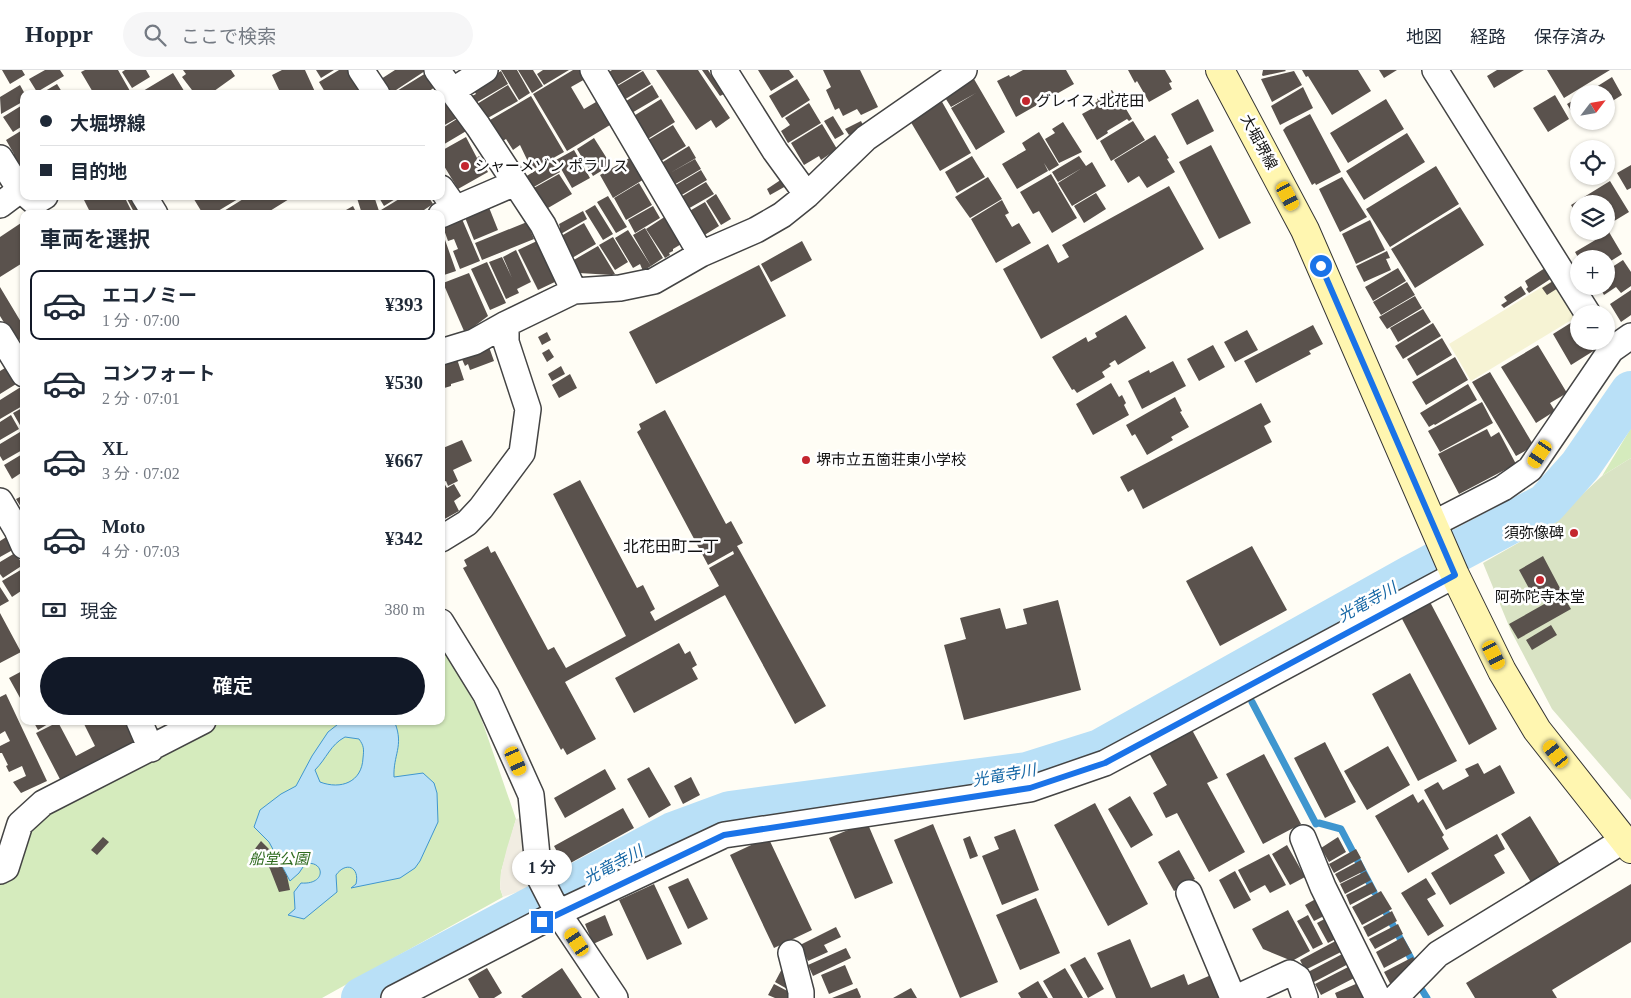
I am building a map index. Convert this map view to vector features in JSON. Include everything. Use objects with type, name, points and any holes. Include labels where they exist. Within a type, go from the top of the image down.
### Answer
[{"type":"main road","name":"大堀堺線","points":[[1220,70],[1305,230],[1445,553],[1502,671],[1537,730],[1628,845]]},
{"type":"street","points":[[361,70],[374,90]]},
{"type":"street","points":[[437,70],[478,126],[543,225],[574,291]]},
{"type":"street","points":[[452,91],[485,70]]},
{"type":"street","points":[[593,70],[701,254]]},
{"type":"street","points":[[724,70],[775,152],[807,196]]},
{"type":"street","points":[[445,351],[474,342],[574,291],[620,288],[654,281],[701,254],[756,230],[782,215],[807,196],[866,138],[964,70]]},
{"type":"street","points":[[1436,70],[1582,305]]},
{"type":"street","points":[[0,158],[20,187]]},
{"type":"street","points":[[446,204],[515,183]]},
{"type":"street","points":[[0,205],[20,195]]},
{"type":"street","points":[[445,536],[467,522],[481,508],[522,453],[528,409],[506,342],[506,324]]},
{"type":"street","points":[[0,335],[20,368]]},
{"type":"street","points":[[1615,343],[1631,336]]},
{"type":"street","points":[[394,998],[557,912],[724,835],[1030,788],[1105,763],[1445,553],[1503,488],[1530,468],[1605,350]]},
{"type":"street","points":[[0,501],[6,526],[20,542]]},
{"type":"street","points":[[445,628],[486,695],[531,794],[539,876],[542,883],[557,912],[615,998]]},
{"type":"street","points":[[141,725],[151,749]]},
{"type":"street","points":[[5,862],[20,824],[43,803],[196,725]]},
{"type":"street","points":[[0,828],[5,862]]},
{"type":"street","points":[[1303,838],[1323,887],[1378,998]]},
{"type":"street","points":[[1395,998],[1438,954],[1628,845]]},
{"type":"street","points":[[1189,893],[1235,998],[1290,973],[1298,978],[1306,998]]},
{"type":"street","points":[[791,953],[801,998]]},
{"type":"shaded area","points":[[1555,279],[1571,305],[1570,321],[1471,381],[1449,344]]},
{"type":"shaded area","points":[[528,816],[535,886],[503,897],[500,888],[501,872],[507,848],[516,819]]},
{"type":"green space","points":[[1631,428],[1631,458],[1602,476]]},
{"type":"green space","points":[[1631,458],[1631,800],[1552,709],[1511,631],[1483,563],[1548,526],[1602,476]]},
{"type":"green space","name":"船堂公園","points":[[445,649],[479,712],[516,819],[501,872],[500,888],[503,897],[322,998],[0,998],[0,883],[27,831],[42,815],[212,725],[445,725]]},
{"type":"water","points":[[337,725],[396,725],[398,731],[398,744],[394,777],[423,773],[434,783],[437,793],[438,822],[415,868],[400,878],[351,888],[356,884],[356,873],[351,868],[344,868],[336,875],[337,892],[304,919],[288,915],[295,909],[294,892],[301,883],[310,883],[316,880],[319,877],[319,868],[311,863],[305,864],[290,881],[269,842],[254,827],[260,810],[281,794],[296,786],[312,756],[328,732]],"holes":[[[345,737],[359,739],[362,744],[362,766],[354,778],[349,782],[335,785],[320,782],[315,770],[340,740]]]},
{"type":"building","points":[[2,70],[22,70],[25,75],[10,84]]},
{"type":"building","points":[[45,70],[60,70],[64,76],[40,90],[36,90],[29,79]]},
{"type":"building","points":[[85,70],[118,70],[129,90],[92,90],[81,72]]},
{"type":"building","points":[[125,70],[146,70],[150,77],[132,88],[122,72]]},
{"type":"building","points":[[183,70],[231,70],[235,76],[216,90],[192,90],[182,77],[186,74]]},
{"type":"building","points":[[282,70],[305,70],[314,90],[279,90],[272,75]]},
{"type":"building","points":[[316,70],[334,70],[321,78]]},
{"type":"building","points":[[339,70],[350,70],[362,90],[324,90],[319,82]]},
{"type":"building","points":[[395,70],[425,71],[396,90],[388,90],[381,79]]},
{"type":"building","points":[[501,70],[517,70],[530,93],[519,100]]},
{"type":"building","points":[[518,70],[533,70],[543,86],[532,93]]},
{"type":"building","points":[[543,70],[569,70],[544,85],[537,74]]},
{"type":"building","points":[[573,70],[582,70],[587,78],[571,87],[584,109],[596,102],[610,125],[567,151],[533,94]]},
{"type":"building","points":[[612,70],[642,70],[614,87],[606,74]]},
{"type":"building","points":[[656,70],[698,70],[730,118],[716,128],[711,120],[696,130]]},
{"type":"building","points":[[702,70],[708,70],[724,94],[720,96]]},
{"type":"building","points":[[758,70],[789,70],[794,77],[771,91]]},
{"type":"building","points":[[823,70],[860,70],[878,107],[861,115],[857,109],[843,116],[839,108],[835,110],[826,90],[831,87]]},
{"type":"building","name":"グレイス 北花田","points":[[1023,70],[1066,70],[1074,84],[1016,117],[997,81]]},
{"type":"building","points":[[1128,70],[1165,70],[1172,82],[1169,83],[1172,89],[1149,102]]},
{"type":"building","points":[[1263,70],[1285,70],[1286,71],[1263,76]]},
{"type":"building","points":[[1302,70],[1358,70],[1371,91],[1332,115],[1308,76],[1306,77]]},
{"type":"building","points":[[1379,70],[1397,70],[1384,78]]},
{"type":"building","points":[[1497,70],[1524,70],[1494,88],[1487,76]]},
{"type":"building","points":[[1547,70],[1610,70],[1585,85],[1570,85],[1570,94],[1564,98]]},
{"type":"building","points":[[501,71],[508,84],[474,104],[470,97],[476,94],[472,88]]},
{"type":"building","points":[[643,71],[651,84],[622,101],[614,88]]},
{"type":"building","points":[[1294,71],[1302,85],[1272,102],[1261,79]]},
{"type":"building","points":[[173,73],[184,90],[145,90]]},
{"type":"building","points":[[426,73],[435,87],[431,90],[398,90]]},
{"type":"building","points":[[1612,77],[1622,95],[1615,99],[1615,85],[1599,85]]},
{"type":"building","points":[[797,79],[810,100],[782,118],[769,96]]},
{"type":"building","points":[[974,79],[1005,132],[976,150],[951,108],[976,93],[951,107],[944,96]]},
{"type":"building","points":[[57,84],[61,90],[47,90]]},
{"type":"building","points":[[20,85],[23,90],[20,90],[20,103],[1,114],[0,97]]},
{"type":"building","points":[[508,85],[518,101],[486,119],[477,104]]},
{"type":"building","points":[[652,85],[659,97],[630,114],[623,103]]},
{"type":"building","points":[[1303,87],[1313,108],[1280,125],[1271,106]]},
{"type":"building","points":[[1112,90],[1132,119],[1129,121],[1127,119],[1107,131],[1108,133],[1097,140],[1082,114],[1093,108],[1092,105],[1098,101],[1097,99]]},
{"type":"building","points":[[1555,95],[1569,119],[1548,132],[1533,108]]},
{"type":"building","points":[[531,96],[564,152],[532,170],[520,145],[513,150],[506,139],[501,142],[490,120]]},
{"type":"building","points":[[661,99],[675,122],[646,140],[632,117]]},
{"type":"building","points":[[1198,99],[1214,131],[1187,145],[1171,114]]},
{"type":"building","points":[[1386,99],[1404,129],[1348,163],[1330,133]]},
{"type":"building","points":[[941,100],[971,153],[940,171],[909,119]]},
{"type":"building","points":[[449,102],[459,117],[445,125],[445,105]]},
{"type":"building","points":[[809,103],[821,123],[788,143],[781,131],[790,125],[785,118]]},
{"type":"building","points":[[20,106],[20,128],[13,132],[3,117]]},
{"type":"building","points":[[1310,114],[1341,172],[1316,185],[1315,183],[1312,185],[1283,130]]},
{"type":"building","points":[[833,116],[844,134],[835,139],[824,121]]},
{"type":"building","points":[[460,117],[468,130],[445,144],[445,126]]},
{"type":"building","points":[[861,121],[864,127],[849,135],[845,129]]},
{"type":"building","points":[[1133,121],[1145,140],[1111,161],[1100,141]]},
{"type":"building","points":[[1063,122],[1082,152],[1059,163],[1045,139],[1055,133],[1052,129]]},
{"type":"building","points":[[822,124],[837,149],[821,160],[819,156],[804,165],[791,143]]},
{"type":"building","points":[[673,125],[686,146],[658,163],[648,140]]},
{"type":"building","points":[[20,131],[20,164],[16,167],[10,157],[14,154],[6,140]]},
{"type":"building","points":[[1039,132],[1059,165],[1049,171],[1044,163],[1048,171],[1017,189],[1002,164],[1026,150],[1022,143]]},
{"type":"building","points":[[1407,133],[1425,162],[1364,200],[1346,171]]},
{"type":"building","points":[[1155,135],[1175,172],[1147,188],[1139,176],[1128,183],[1114,160]]},
{"type":"building","name":"シャーメゾン ポラリス","points":[[466,137],[477,158],[479,156],[488,172],[458,189],[445,168],[445,149]]},
{"type":"building","points":[[594,138],[611,165],[593,176],[577,149]]},
{"type":"building","points":[[1211,145],[1251,223],[1219,239],[1179,162]]},
{"type":"building","points":[[689,146],[696,158],[670,173],[695,159],[701,169],[672,186],[658,165]]},
{"type":"building","points":[[574,150],[590,178],[572,188],[556,160]]},
{"type":"building","points":[[633,156],[646,178],[613,198],[600,175]]},
{"type":"building","points":[[972,156],[985,177],[957,193],[945,172]]},
{"type":"building","points":[[1079,156],[1086,166],[1092,162],[1106,186],[1072,206],[1058,183],[1082,168],[1058,182],[1052,172]]},
{"type":"building","points":[[553,160],[560,172],[532,188],[525,177]]},
{"type":"building","points":[[1631,165],[1631,188],[1627,190],[1617,173]]},
{"type":"building","points":[[1436,166],[1459,204],[1390,247],[1366,209]]},
{"type":"building","points":[[701,170],[707,180],[680,196],[674,186]]},
{"type":"building","points":[[559,174],[572,194],[545,208],[532,189]]},
{"type":"building","points":[[1051,174],[1077,218],[1052,233],[1039,211],[1033,214],[1020,192]]},
{"type":"building","points":[[988,177],[1002,199],[970,218],[955,197]]},
{"type":"building","points":[[1342,177],[1367,217],[1340,232],[1319,189]]},
{"type":"building","points":[[782,179],[786,186],[770,195],[767,189]]},
{"type":"building","points":[[706,182],[714,194],[686,210],[679,198]]},
{"type":"building","points":[[639,183],[652,205],[626,220],[614,198]]},
{"type":"building","points":[[1604,185],[1612,185],[1629,212],[1615,221],[1615,195],[1587,195]]},
{"type":"building","points":[[1169,186],[1204,249],[1041,339],[1003,269],[1048,244],[1058,263],[1069,257],[1062,245]]},
{"type":"building","points":[[1096,193],[1106,209],[1084,223],[1074,206]]},
{"type":"building","points":[[716,194],[731,219],[721,225],[706,201]]},
{"type":"building","points":[[608,196],[627,227],[616,233],[597,202]]},
{"type":"building","points":[[84,200],[126,200],[131,210],[89,210]]},
{"type":"building","points":[[128,200],[138,200],[144,210],[133,210]]},
{"type":"building","points":[[194,200],[236,200],[220,210],[201,210]]},
{"type":"building","points":[[242,200],[288,200],[271,210],[225,210]]},
{"type":"building","points":[[358,200],[375,200],[379,210],[361,210]]},
{"type":"building","points":[[380,200],[394,200],[384,206]]},
{"type":"building","points":[[397,200],[430,200],[433,204],[424,210],[381,210]]},
{"type":"building","points":[[1002,200],[1009,213],[1005,215],[1012,227],[1019,223],[1031,243],[996,263],[971,219]]},
{"type":"building","points":[[705,202],[719,226],[703,236],[686,213]]},
{"type":"building","points":[[488,205],[498,230],[474,240],[464,215]]},
{"type":"building","points":[[595,205],[613,234],[603,240],[585,211]]},
{"type":"building","points":[[353,206],[355,210],[346,210]]},
{"type":"building","points":[[653,206],[660,218],[635,233],[628,220]]},
{"type":"building","points":[[1460,207],[1484,245],[1415,288],[1391,249]]},
{"type":"building","points":[[583,211],[587,219],[559,235],[556,230],[560,228],[559,224]]},
{"type":"building","points":[[666,216],[683,243],[673,249],[669,253],[670,255],[665,258],[646,229]]},
{"type":"building","points":[[462,219],[480,261],[460,269],[453,251],[458,249],[454,239],[448,241],[445,226]]},
{"type":"building","points":[[1370,220],[1385,250],[1356,264],[1342,234]]},
{"type":"building","points":[[527,222],[534,239],[482,260],[475,243]]},
{"type":"building","points":[[584,223],[596,244],[572,258],[561,236]]},
{"type":"building","points":[[20,224],[20,264],[0,277],[0,237]]},
{"type":"building","points":[[645,228],[663,258],[651,266],[633,235]]},
{"type":"building","points":[[628,230],[651,266],[643,271],[640,264],[633,268],[615,238]]},
{"type":"building","points":[[613,237],[628,262],[615,270],[599,245]]},
{"type":"building","points":[[445,240],[456,271],[445,275]]},
{"type":"building","points":[[539,240],[559,280],[538,290],[518,250]]},
{"type":"building","points":[[1595,240],[1614,240],[1622,254],[1615,258],[1615,250],[1578,250]]},
{"type":"building","points":[[802,241],[812,260],[771,282],[761,264]]},
{"type":"building","points":[[598,246],[615,274],[579,273],[572,261]]},
{"type":"building","points":[[516,250],[531,282],[517,289],[519,293],[506,299],[489,262],[502,257],[512,278],[503,257]]},
{"type":"building","points":[[1387,251],[1390,258],[1386,259],[1391,270],[1364,282],[1356,266]]},
{"type":"building","points":[[1623,260],[1631,272],[1631,286],[1621,293],[1615,288],[1615,265]]},
{"type":"building","points":[[487,262],[506,303],[490,310],[471,269]]},
{"type":"building","points":[[759,265],[786,316],[656,384],[629,332]]},
{"type":"building","points":[[1398,268],[1406,281],[1373,301],[1365,287]]},
{"type":"building","points":[[1545,268],[1552,278],[1529,293],[1526,289],[1528,287],[1525,281]]},
{"type":"building","points":[[469,273],[488,316],[472,328],[464,331],[445,288],[445,282]]},
{"type":"building","points":[[1553,281],[1558,288],[1547,295],[1542,288]]},
{"type":"building","points":[[1407,282],[1415,295],[1381,315],[1373,302]]},
{"type":"building","points":[[1521,286],[1526,294],[1504,308],[1501,305],[1507,301],[1504,297]]},
{"type":"building","points":[[0,287],[20,320],[20,340],[16,342],[0,316]]},
{"type":"building","points":[[1631,290],[1631,315],[1621,322],[1615,312],[1615,305],[1610,304]]},
{"type":"building","points":[[1415,296],[1422,308],[1387,329],[1379,317]]},
{"type":"building","points":[[1423,309],[1431,322],[1398,342],[1390,328]]},
{"type":"building","points":[[1126,315],[1146,348],[1118,365],[1115,360],[1109,364],[1111,366],[1102,372],[1105,377],[1077,393],[1074,389],[1072,390],[1052,357],[1086,337],[1088,342],[1097,337],[1095,333]]},
{"type":"building","points":[[1433,323],[1441,336],[1403,359],[1395,346]]},
{"type":"building","points":[[1570,323],[1570,350],[1595,350],[1571,365],[1553,334]]},
{"type":"building","points":[[1313,325],[1323,344],[1309,351],[1311,354],[1256,383],[1244,361]]},
{"type":"building","points":[[1247,330],[1258,350],[1235,362],[1224,342]]},
{"type":"building","points":[[547,332],[551,340],[542,345],[538,337]]},
{"type":"building","points":[[1442,338],[1452,355],[1417,376],[1407,359]]},
{"type":"building","points":[[1213,345],[1225,367],[1199,381],[1187,359]]},
{"type":"building","points":[[1538,345],[1567,393],[1550,403],[1555,411],[1536,423],[1501,367]]},
{"type":"building","points":[[489,347],[494,361],[470,370],[468,364],[465,366],[461,357]]},
{"type":"building","points":[[549,349],[554,357],[547,362],[542,353]]},
{"type":"building","points":[[1455,357],[1468,380],[1426,405],[1412,382]]},
{"type":"building","points":[[457,359],[464,380],[445,388],[445,363]]},
{"type":"building","points":[[1173,361],[1186,386],[1142,409],[1128,381],[1149,370],[1150,373]]},
{"type":"building","points":[[10,365],[20,382],[0,394],[0,371]]},
{"type":"building","points":[[561,366],[565,374],[552,381],[548,374]]},
{"type":"building","points":[[1490,372],[1534,446],[1516,456],[1472,382]]},
{"type":"building","points":[[570,374],[577,388],[559,398],[552,385]]},
{"type":"building","points":[[1111,383],[1119,397],[1122,395],[1129,415],[1093,435],[1076,404]]},
{"type":"building","points":[[1468,384],[1477,400],[1429,427],[1420,413]]},
{"type":"building","points":[[20,388],[20,407],[0,419],[0,400]]},
{"type":"building","points":[[1175,397],[1182,411],[1180,412],[1189,427],[1171,437],[1173,440],[1147,455],[1135,434],[1132,436],[1126,425]]},
{"type":"building","points":[[1482,402],[1493,423],[1440,452],[1428,431]]},
{"type":"building","points":[[1261,403],[1271,422],[1264,426],[1272,442],[1143,509],[1133,489],[1128,492],[1120,477]]},
{"type":"building","points":[[20,409],[20,425],[13,413]]},
{"type":"building","points":[[665,410],[726,524],[731,521],[743,543],[737,546],[826,706],[795,724],[725,595],[565,682],[596,739],[567,755],[563,748],[561,750],[463,568],[467,566],[464,560],[488,546],[491,553],[495,551],[548,650],[554,647],[566,668],[626,636],[553,494],[580,480],[637,588],[643,585],[655,609],[650,612],[655,621],[719,586],[709,568],[734,554],[733,551],[708,565],[637,432],[641,429],[639,424]]},
{"type":"building","points":[[11,415],[19,429],[0,440],[0,422]]},
{"type":"building","points":[[1487,429],[1491,437],[1499,432],[1516,464],[1459,494],[1438,454]]},
{"type":"building","points":[[20,432],[20,451],[3,461],[0,456],[0,444]]},
{"type":"building","points":[[462,440],[472,461],[453,470],[458,481],[448,486],[445,481],[445,447]]},
{"type":"building","points":[[20,455],[20,474],[12,479],[4,465]]},
{"type":"building","points":[[454,484],[461,496],[454,501],[459,511],[445,519],[445,485],[447,488]]},
{"type":"building","points":[[20,497],[20,506],[16,499]]},
{"type":"building","points":[[11,534],[18,547],[0,557],[0,541]]},
{"type":"building","points":[[1252,546],[1287,610],[1220,646],[1186,581]]},
{"type":"building","points":[[15,553],[20,560],[20,567],[3,578],[0,574],[0,562]]},
{"type":"building","name":"阿弥陀寺本堂","points":[[1543,556],[1561,590],[1537,603],[1519,570]]},
{"type":"building","points":[[20,570],[20,592],[12,597],[2,581]]},
{"type":"building","points":[[0,587],[9,601],[0,606]]},
{"type":"building","points":[[1562,594],[1571,609],[1518,639],[1509,624]]},
{"type":"building","points":[[1058,600],[1081,690],[964,720],[944,645],[966,639],[960,618],[1000,608],[1006,629],[1027,624],[1023,609]]},
{"type":"building","points":[[1430,602],[1497,729],[1469,745],[1401,617]]},
{"type":"building","points":[[0,613],[20,653],[0,663]]},
{"type":"building","points":[[1551,625],[1557,635],[1532,650],[1526,640]]},
{"type":"building","points":[[679,643],[685,654],[690,651],[697,665],[692,668],[698,679],[634,713],[615,678]]},
{"type":"building","points":[[20,672],[20,698],[9,678]]},
{"type":"building","points":[[1410,673],[1457,761],[1418,781],[1372,694]]},
{"type":"building","points":[[6,694],[47,781],[21,793],[13,782],[26,776],[22,766],[9,772],[6,766],[8,765],[2,753],[0,753],[0,746],[10,741],[5,731],[0,734],[0,697]]},
{"type":"building","points":[[35,725],[46,725],[38,730]]},
{"type":"building","points":[[52,725],[60,725],[76,756],[95,746],[84,725],[130,725],[140,744],[62,783],[36,733]]},
{"type":"building","points":[[1191,728],[1218,778],[1207,783],[1245,852],[1209,872],[1177,813],[1166,818],[1153,793],[1167,785],[1148,751]]},
{"type":"building","points":[[1325,742],[1356,802],[1325,818],[1294,758]]},
{"type":"building","points":[[1388,746],[1410,785],[1367,810],[1344,771]]},
{"type":"building","points":[[1264,754],[1301,824],[1263,844],[1226,774]]},
{"type":"building","points":[[1478,763],[1484,774],[1500,765],[1515,793],[1446,830],[1424,790],[1438,782],[1443,790],[1469,776],[1465,769]]},
{"type":"building","points":[[649,767],[671,805],[649,818],[627,779]]},
{"type":"building","points":[[605,769],[616,789],[565,818],[554,798]]},
{"type":"building","points":[[691,777],[700,795],[683,804],[674,786]]},
{"type":"building","points":[[1413,794],[1418,803],[1423,799],[1444,835],[1442,837],[1449,849],[1408,873],[1375,816]]},
{"type":"building","points":[[1130,796],[1153,835],[1131,848],[1108,809]]},
{"type":"building","points":[[1095,803],[1148,904],[1108,926],[1054,825]]},
{"type":"building","points":[[623,808],[634,828],[565,866],[554,846]]},
{"type":"building","points":[[1530,816],[1561,866],[1532,884],[1501,834]]},
{"type":"building","points":[[867,822],[893,883],[855,899],[829,838]]},
{"type":"building","points":[[933,824],[998,982],[960,998],[894,840]]},
{"type":"building","points":[[1015,829],[1039,890],[1002,905],[982,856],[999,849],[994,837]]},
{"type":"building","points":[[1497,834],[1505,849],[1494,855],[1505,873],[1450,905],[1431,873]]},
{"type":"building","points":[[970,836],[978,856],[970,859],[963,839]]},
{"type":"building","points":[[103,837],[109,842],[97,855],[91,850]]},
{"type":"building","points":[[768,837],[812,930],[774,948],[730,855]]},
{"type":"building","points":[[1338,837],[1346,852],[1329,862],[1321,848]]},
{"type":"building","points":[[261,841],[280,863],[287,876],[290,890],[279,892],[270,869],[263,858],[254,850]]},
{"type":"building","points":[[1287,845],[1305,877],[1290,885],[1272,854]]},
{"type":"building","points":[[1356,849],[1361,858],[1334,873],[1329,864]]},
{"type":"building","points":[[1179,850],[1195,879],[1174,891],[1158,862]]},
{"type":"building","points":[[1269,854],[1286,885],[1270,893],[1265,885],[1250,893],[1238,870]]},
{"type":"building","points":[[1361,860],[1366,870],[1340,883],[1335,874]]},
{"type":"building","points":[[1235,871],[1251,900],[1234,909],[1219,880]]},
{"type":"building","points":[[1366,871],[1371,880],[1345,894],[1340,884]]},
{"type":"building","points":[[688,878],[708,919],[688,929],[668,887]]},
{"type":"building","points":[[1426,878],[1436,894],[1427,899],[1444,926],[1428,936],[1401,893]]},
{"type":"building","points":[[1372,882],[1377,891],[1350,905],[1346,895]]},
{"type":"building","points":[[654,884],[682,944],[647,960],[619,900]]},
{"type":"building","points":[[1631,884],[1631,942],[1552,990],[1557,998],[1475,998],[1466,983]]},
{"type":"building","points":[[1381,891],[1392,909],[1362,925],[1352,907]]},
{"type":"building","points":[[1321,896],[1330,913],[1314,921],[1305,905]]},
{"type":"building","points":[[1036,898],[1060,953],[1020,970],[996,915]]},
{"type":"building","points":[[1288,910],[1310,951],[1292,961],[1263,949],[1252,929]]},
{"type":"building","points":[[1392,911],[1397,921],[1368,937],[1363,927]]},
{"type":"building","points":[[605,915],[613,935],[593,944],[585,924]]},
{"type":"building","points":[[1308,915],[1323,944],[1313,949],[1297,921]]},
{"type":"building","points":[[1332,915],[1343,935],[1328,943],[1317,923]]},
{"type":"building","points":[[1398,924],[1403,934],[1375,949],[1369,939]]},
{"type":"building","points":[[836,927],[841,937],[824,945],[828,952],[808,961],[800,945]]},
{"type":"building","points":[[1343,937],[1349,948],[1305,970],[1300,960]]},
{"type":"building","points":[[1403,937],[1412,953],[1384,968],[1376,952]]},
{"type":"building","points":[[1130,939],[1151,988],[1184,974],[1188,985],[1218,972],[1229,998],[1116,998],[1097,953]]},
{"type":"building","points":[[846,948],[851,958],[813,976],[808,965]]},
{"type":"building","points":[[1348,951],[1354,961],[1314,982],[1308,972]]},
{"type":"building","points":[[1085,957],[1104,989],[1088,998],[1070,965]]},
{"type":"building","points":[[1413,957],[1419,969],[1393,989],[1384,972]]},
{"type":"building","points":[[785,963],[796,994],[775,982]]},
{"type":"building","points":[[1356,963],[1362,974],[1321,995],[1315,984]]},
{"type":"building","points":[[845,965],[853,984],[829,994],[821,975]]},
{"type":"building","points":[[487,968],[502,993],[494,998],[479,998],[468,979]]},
{"type":"building","points":[[562,968],[582,998],[523,998],[521,996]]},
{"type":"building","points":[[1065,968],[1083,998],[1053,998],[1043,981]]},
{"type":"building","points":[[1365,980],[1373,998],[1337,998],[1335,993]]},
{"type":"building","points":[[1038,981],[1048,998],[1021,998],[1018,993]]},
{"type":"building","points":[[774,984],[797,996],[796,998],[775,998],[768,995]]},
{"type":"building","points":[[857,988],[860,998],[832,998]]},
{"type":"building","points":[[911,988],[917,998],[893,998]]},
{"type":"waterway","name":"光竜寺川","points":[[362,998],[673,833],[730,812],[1027,773],[1100,750],[1411,576],[1546,504],[1580,466],[1631,392]]},
{"type":"waterway","points":[[1252,702],[1316,824],[1319,823],[1341,829],[1374,892]]},
{"type":"waterway","points":[[1382,905],[1414,964]]},
{"type":"waterway","points":[[1422,990],[1427,998]]},
{"type":"place","name":"グレイス 北花田","points":[[1026,101]]},
{"type":"place","name":"シャーメゾン ポラリス","points":[[465,166]]},
{"type":"place","name":"堺市立五箇荘東小学校","points":[[806,460]]},
{"type":"place","name":"須弥像碑","points":[[1574,533]]},
{"type":"place","name":"阿弥陀寺本堂","points":[[1540,580]]},
{"type":"district","name":"北花田町二丁","points":[[671,546]]},
{"type":"route","points":[[542,922],[724,835],[1030,788],[1105,763],[1455,575],[1321,266]]}]
